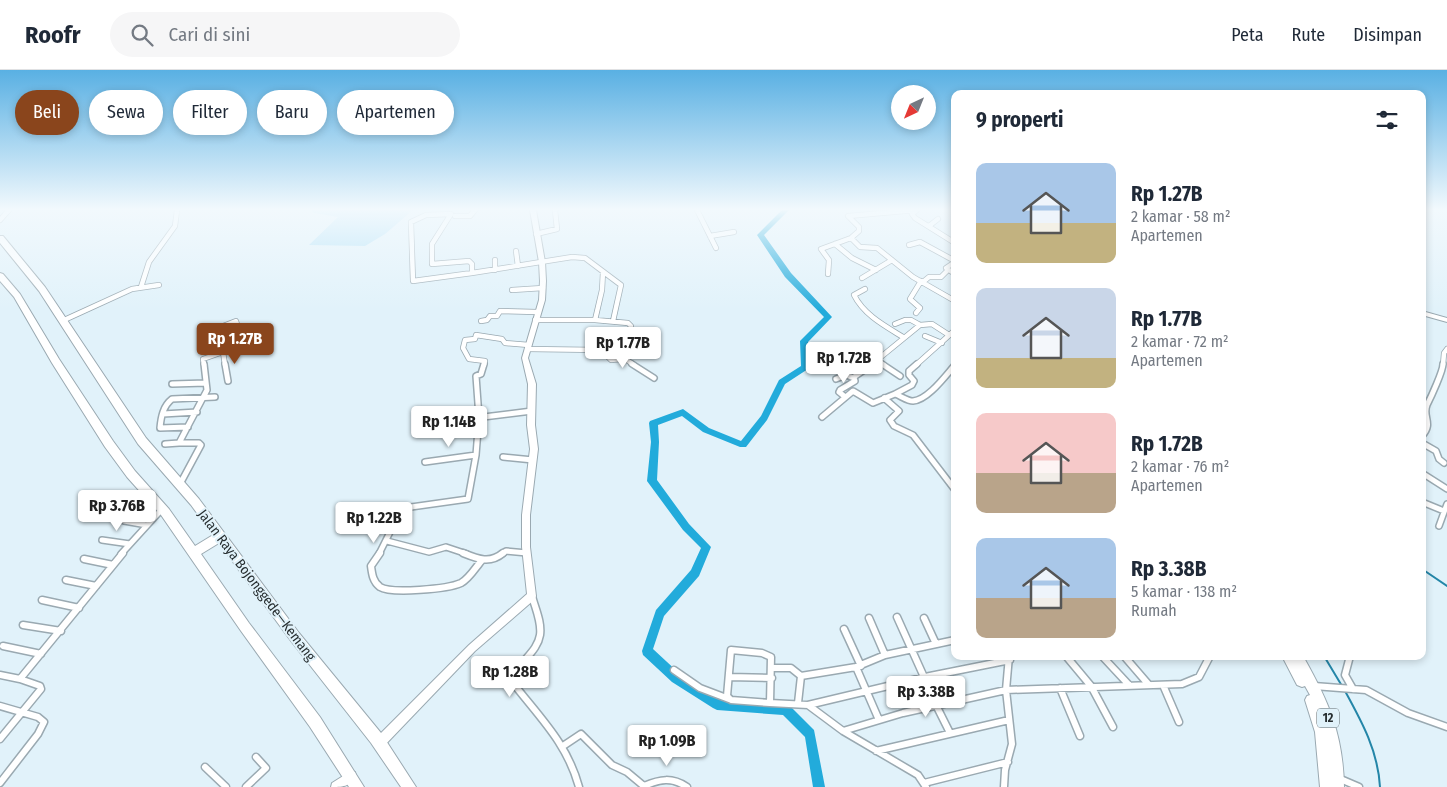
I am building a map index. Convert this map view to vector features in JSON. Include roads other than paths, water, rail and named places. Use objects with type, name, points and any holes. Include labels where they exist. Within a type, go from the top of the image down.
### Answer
[{"type":"highway","name":"Jalan Raya Bojonggede—Kemang","points":[[4,243],[42,289],[142,441],[221,536],[295,638],[379,743],[409,787]]},
{"type":"highway","points":[[0,276],[17,296],[55,361],[109,444],[131,474],[162,509],[315,722],[354,782]]},
{"type":"highway","points":[[193,553],[221,536]]},
{"type":"highway","name":"12","points":[[1291,660],[1332,727],[1336,749],[1337,782]]},
{"type":"highway","name":"12","points":[[1298,660],[1322,725],[1326,744],[1326,787]]},
{"type":"street","points":[[141,287],[149,262],[162,243]]},
{"type":"street","points":[[412,243],[413,281],[582,257],[621,285],[613,321]]},
{"type":"street","points":[[432,243],[432,264],[469,260],[472,264],[472,273]]},
{"type":"street","points":[[538,243],[542,262],[542,300],[536,316],[526,358],[532,384],[534,460],[526,515],[527,554],[532,596],[538,616],[540,635],[533,650],[515,673],[513,683],[563,746],[574,769],[579,787]]},
{"type":"street","points":[[714,243],[716,248]]},
{"type":"street","points":[[857,243],[860,247],[876,248],[922,282],[951,299]]},
{"type":"street","points":[[909,245],[915,243]]},
{"type":"street","points":[[923,243],[951,259]]},
{"type":"street","points":[[828,274],[830,260],[820,250],[836,244],[852,258],[876,270]]},
{"type":"street","points":[[516,251],[518,266]]},
{"type":"street","points":[[495,260],[495,270]]},
{"type":"street","points":[[862,278],[892,260]]},
{"type":"street","points":[[916,313],[920,308],[910,299],[922,282],[929,277],[941,277],[948,270],[946,268],[951,264]]},
{"type":"street","points":[[595,320],[602,290],[603,272]]},
{"type":"street","points":[[62,322],[116,296],[141,287],[159,284]]},
{"type":"street","points":[[512,290],[543,288]]},
{"type":"street","points":[[865,289],[854,295],[856,299],[872,316],[903,338]]},
{"type":"street","points":[[481,321],[487,320],[490,316],[497,316],[500,312],[628,323],[631,326],[624,358]]},
{"type":"street","points":[[1426,314],[1447,320]]},
{"type":"street","points":[[895,324],[907,318],[920,325]]},
{"type":"street","points":[[179,444],[207,390],[202,359],[223,352],[244,344],[236,321],[218,327],[223,352],[228,381]]},
{"type":"street","points":[[822,417],[844,396],[854,391],[873,403],[912,385],[914,381],[909,375],[910,371],[949,336],[931,323],[926,322],[920,325],[877,360],[863,368],[854,378],[855,381],[839,391],[844,396]]},
{"type":"street","points":[[482,560],[463,582],[448,588],[387,590],[378,586],[372,579],[371,566],[393,530],[397,509],[468,499],[476,454],[479,417],[476,376],[481,374],[485,361],[469,359],[463,348],[465,340],[475,339],[476,335],[502,339],[505,343],[528,347],[601,350],[604,351],[610,360],[624,358],[654,378]]},
{"type":"street","points":[[925,336],[936,342],[943,343]]},
{"type":"street","points":[[1426,433],[1430,422],[1426,407],[1432,397],[1434,385],[1442,368],[1444,353],[1447,349]]},
{"type":"street","points":[[877,360],[900,376]]},
{"type":"street","points":[[894,394],[909,400],[917,400],[928,393],[951,369]]},
{"type":"street","points":[[836,379],[846,375],[854,378]]},
{"type":"street","points":[[172,384],[206,383]]},
{"type":"street","points":[[188,427],[160,428],[163,414],[171,399],[215,397]]},
{"type":"street","points":[[884,398],[899,411],[890,420],[892,425],[913,435],[951,485]]},
{"type":"street","points":[[427,424],[532,411]]},
{"type":"street","points":[[163,414],[197,412]]},
{"type":"street","points":[[165,444],[202,444],[180,485]]},
{"type":"street","points":[[1426,445],[1436,451],[1439,459],[1444,463]]},
{"type":"street","points":[[425,462],[476,454]]},
{"type":"street","points":[[503,457],[534,460]]},
{"type":"street","points":[[1426,476],[1447,489]]},
{"type":"street","points":[[1426,504],[1444,511]]},
{"type":"street","points":[[1439,526],[1447,504]]},
{"type":"street","points":[[20,679],[130,544],[162,509]]},
{"type":"street","points":[[124,521],[147,525]]},
{"type":"street","points":[[102,540],[130,544]]},
{"type":"street","points":[[387,541],[430,552],[446,547],[482,560],[495,560],[506,551],[527,554]]},
{"type":"street","points":[[84,559],[113,565]]},
{"type":"street","points":[[66,580],[96,586]]},
{"type":"street","points":[[379,743],[472,648],[532,596]]},
{"type":"street","points":[[42,600],[79,608]]},
{"type":"street","points":[[897,617],[924,677]]},
{"type":"street","points":[[869,618],[885,655]]},
{"type":"street","points":[[924,618],[936,644]]},
{"type":"street","points":[[23,625],[61,631]]},
{"type":"street","points":[[844,629],[866,692],[879,720]]},
{"type":"street","points":[[800,676],[858,667],[885,655],[951,641]]},
{"type":"street","points":[[3,646],[41,654]]},
{"type":"street","points":[[729,699],[727,696],[730,653],[732,649],[766,654],[772,659],[770,703]]},
{"type":"street","points":[[674,670],[700,688],[733,701],[808,705],[1000,660]]},
{"type":"street","points":[[1004,787],[1003,778],[1012,744],[1006,690],[1009,660]]},
{"type":"street","points":[[1069,660],[1091,686],[1113,727]]},
{"type":"street","points":[[1106,660],[1129,685]]},
{"type":"street","points":[[1127,660],[1149,685]]},
{"type":"street","points":[[843,731],[924,708],[1006,690],[1182,684],[1194,681],[1203,672],[1208,660]]},
{"type":"street","points":[[1346,689],[1345,675],[1349,660]]},
{"type":"street","points":[[772,668],[791,668],[800,676]]},
{"type":"street","points":[[0,675],[20,679],[42,687],[0,739]]},
{"type":"street","points":[[798,703],[800,676]]},
{"type":"street","points":[[729,677],[772,678]]},
{"type":"street","points":[[912,681],[924,708]]},
{"type":"street","points":[[1307,684],[1366,690],[1408,713],[1447,727]]},
{"type":"street","points":[[1162,685],[1179,722]]},
{"type":"street","points":[[1060,688],[1080,736]]},
{"type":"street","points":[[808,705],[843,731],[918,775],[925,785],[1008,762]]},
{"type":"street","points":[[936,705],[950,734]]},
{"type":"street","points":[[0,706],[42,718],[44,721],[0,783]]},
{"type":"street","points":[[876,751],[1009,720]]},
{"type":"street","points":[[563,746],[581,734],[612,765],[627,772],[644,787],[668,778],[679,781],[687,787]]},
{"type":"street","points":[[246,787],[266,768],[256,757]]},
{"type":"street","points":[[205,767],[226,787]]},
{"type":"street","points":[[336,787],[354,782]]},
{"type":"street","points":[[1337,782],[1359,787]]},
{"type":"waterway","points":[[766,243],[788,275],[828,317],[804,341],[805,367],[782,382],[764,418],[743,445],[706,430],[683,412],[653,423],[655,442],[652,481],[686,527],[706,547],[695,573],[660,613],[647,651],[676,678],[717,704],[786,710],[810,734],[819,787]]},
{"type":"waterway","points":[[1426,572],[1447,586]]},
{"type":"waterway","points":[[1326,660],[1342,686]]},
{"type":"waterway","points":[[1345,691],[1373,749],[1380,787]]}]
